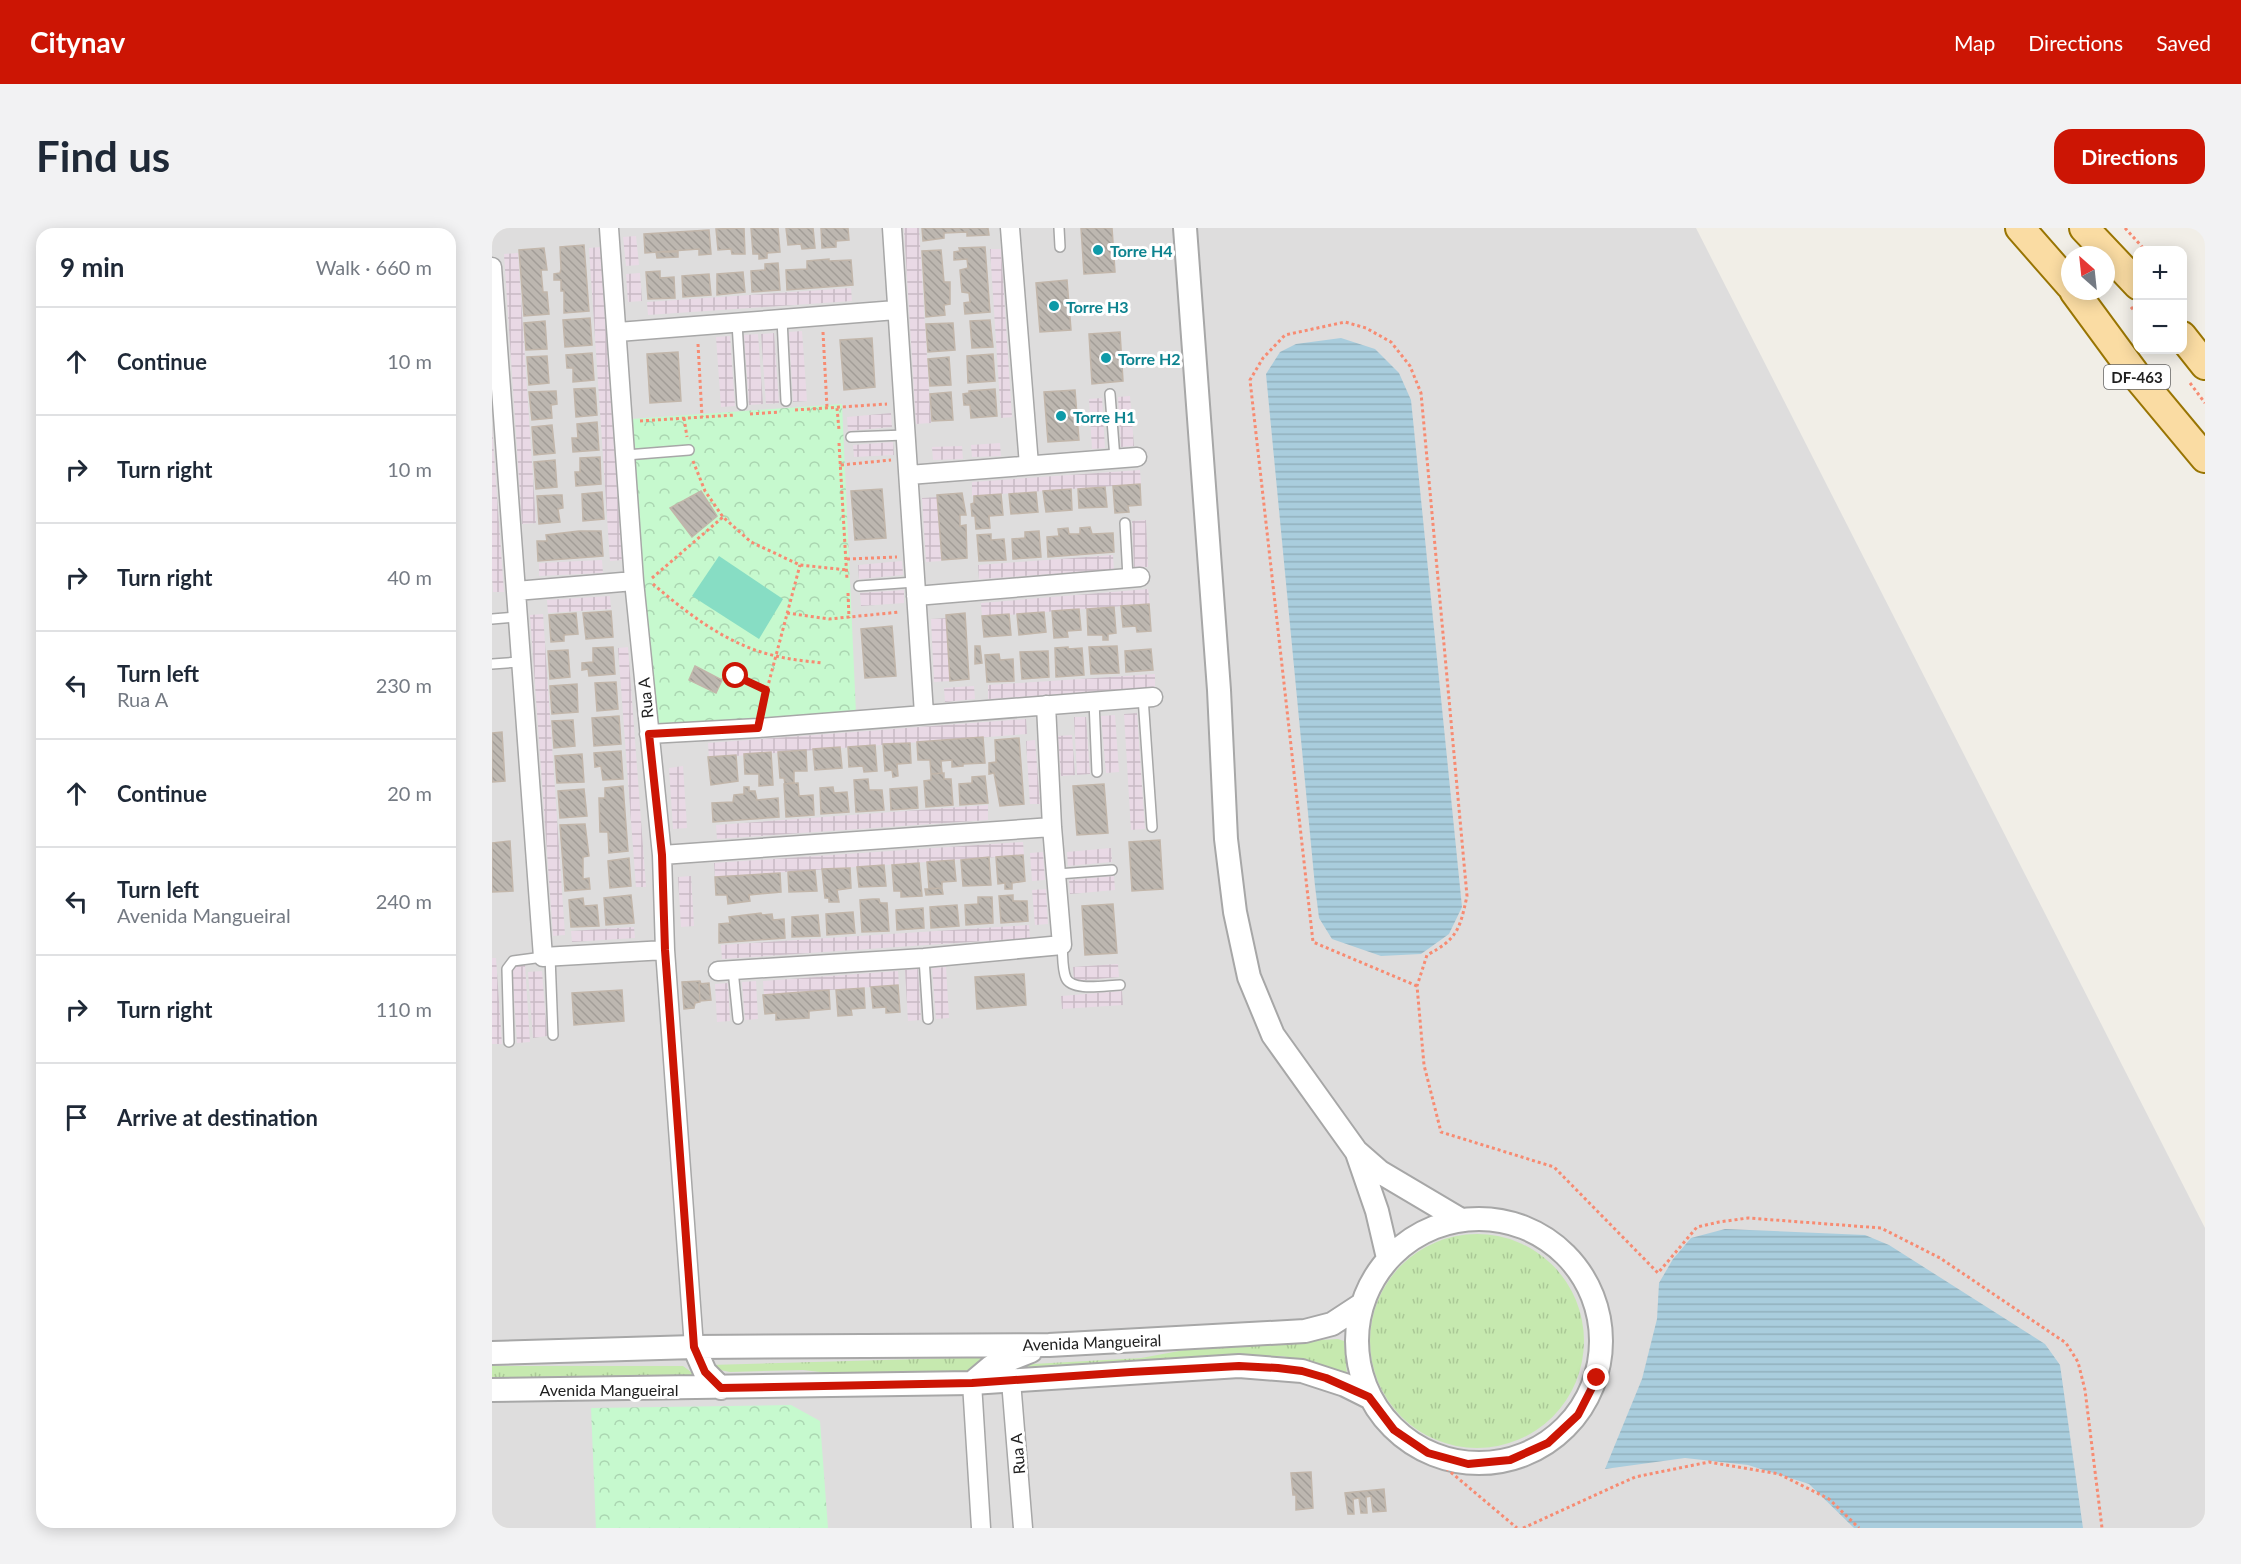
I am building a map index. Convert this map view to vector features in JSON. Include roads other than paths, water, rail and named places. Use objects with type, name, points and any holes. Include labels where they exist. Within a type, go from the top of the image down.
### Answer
[{"type":"main road","points":[[2020,228],[2061,275]]},
{"type":"main road","points":[[2084,228],[2133,280]]},
{"type":"main road","name":"DF-463","points":[[2081,300],[2135,374],[2205,458]]},
{"type":"main road","points":[[2187,342],[2205,365]]},
{"type":"street","name":"Rua A","points":[[609,228],[634,581],[662,855],[665,950],[694,1347]]},
{"type":"street","points":[[892,228],[924,714]]},
{"type":"street","points":[[1010,228],[1029,465]]},
{"type":"street","points":[[1185,228],[1219,690],[1226,839],[1234,912],[1249,977],[1273,1035],[1356,1151],[1380,1172],[1461,1220]]},
{"type":"street","points":[[492,267],[520,662],[546,956],[665,950]]},
{"type":"street","points":[[618,332],[896,310]]},
{"type":"street","points":[[908,467],[1029,465],[1137,457]]},
{"type":"street","points":[[916,596],[1134,577]]},
{"type":"street","points":[[516,591],[634,581]]},
{"type":"street","points":[[649,734],[758,728],[1148,697]]},
{"type":"street","points":[[726,970],[924,958],[1062,945],[1052,827],[1046,705]]},
{"type":"street","points":[[662,855],[1052,827]]},
{"type":"street","points":[[1356,1151],[1377,1211],[1388,1258]]},
{"type":"street","points":[[1461,1220],[1502,1220],[1541,1234],[1573,1260],[1595,1296],[1603,1336],[1597,1378],[1578,1415],[1548,1443],[1510,1460],[1468,1464],[1428,1453],[1394,1430],[1369,1397],[1359,1367],[1356,1336],[1361,1305],[1372,1280],[1388,1258],[1421,1233],[1461,1220]]},
{"type":"street","name":"Avenida Mangueiral","points":[[492,1353],[694,1347],[1049,1345],[1305,1331],[1332,1324],[1361,1305]]},
{"type":"street","points":[[981,1528],[972,1383],[991,1367],[1011,1357],[1049,1345]]},
{"type":"street","points":[[694,1347],[705,1372],[721,1388]]},
{"type":"street","name":"Avenida Mangueiral","points":[[492,1390],[972,1383],[1239,1366],[1302,1371],[1345,1385],[1369,1397]]},
{"type":"street","name":"Rua A","points":[[1011,1381],[1023,1528]]},
{"type":"lane","points":[[1059,228],[1060,247]]},
{"type":"lane","points":[[782,319],[786,401]]},
{"type":"lane","points":[[737,323],[745,410]]},
{"type":"lane","points":[[1110,394],[1115,459]]},
{"type":"lane","points":[[851,438],[905,435]]},
{"type":"lane","points":[[626,455],[689,450]]},
{"type":"lane","points":[[1125,523],[1134,577]]},
{"type":"lane","points":[[859,586],[916,596]]},
{"type":"lane","points":[[492,619],[517,617]]},
{"type":"lane","points":[[492,664],[520,662]]},
{"type":"lane","points":[[1148,697],[1152,827]]},
{"type":"lane","points":[[1094,701],[1097,772]]},
{"type":"lane","points":[[1057,874],[1112,870]]},
{"type":"lane","points":[[1062,945],[1065,976],[1068,983],[1075,987],[1120,985]]},
{"type":"lane","points":[[509,1042],[507,969],[513,961],[546,956],[553,1035]]},
{"type":"lane","points":[[924,958],[928,1019]]},
{"type":"lane","points":[[726,970],[738,1019]]},
{"type":"water","points":[[1341,338],[1375,349],[1399,373],[1411,400],[1462,907],[1449,934],[1421,954],[1381,956],[1332,939],[1319,918],[1266,374],[1280,352],[1296,344]]},
{"type":"water","points":[[1725,1229],[1865,1235],[1889,1245],[2045,1344],[2060,1365],[2083,1528],[1854,1528],[1809,1484],[1748,1465],[1685,1458],[1605,1469],[1642,1379],[1657,1319],[1659,1283],[1673,1259],[1691,1238]]},
{"type":"place","name":"Torre H4","points":[[1098,250]]},
{"type":"place","name":"Torre H3","points":[[1054,306]]},
{"type":"place","name":"Torre H2","points":[[1106,358]]},
{"type":"place","name":"Torre H1","points":[[1061,416]]}]
